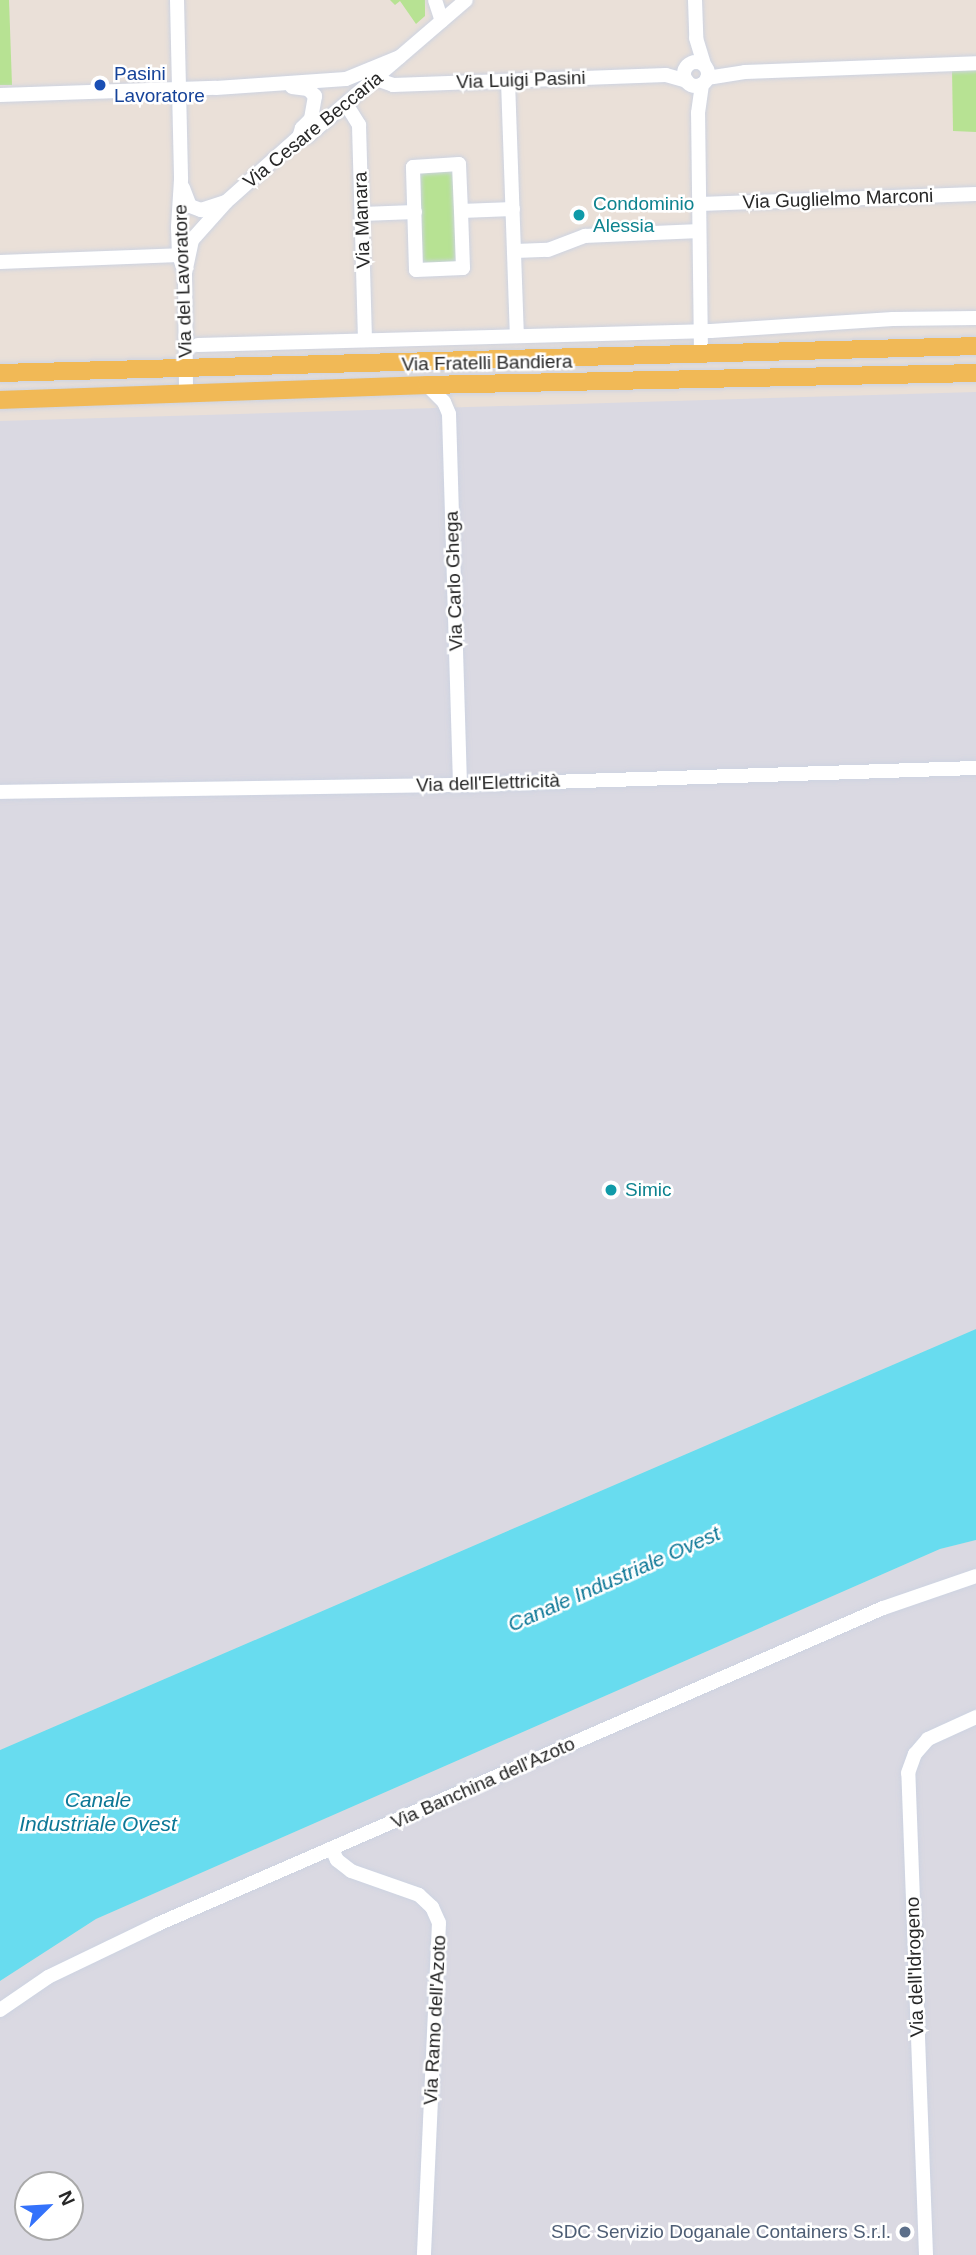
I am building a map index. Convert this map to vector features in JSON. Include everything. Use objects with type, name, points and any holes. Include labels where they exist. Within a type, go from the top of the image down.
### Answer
[{"type":"main road","name":"Via Fratelli Bandiera","points":[[0,373],[976,346]]},
{"type":"main road","name":"Via Fratelli Bandiera","points":[[0,400],[428,385],[976,373]]},
{"type":"street","name":"Via del Lavoratore","points":[[177,0],[180,113],[179,255],[185,273],[186,394]]},
{"type":"street","points":[[435,0],[442,21]]},
{"type":"street","name":"Via Cesare Beccaria","points":[[185,273],[192,240],[226,202],[299,137],[308,136],[466,0]]},
{"type":"street","points":[[695,0],[701,354]]},
{"type":"street","name":"Via Cesare Beccaria","points":[[178,89],[345,79],[400,57]]},
{"type":"street","name":"Via Luigi Pasini","points":[[376,79],[393,85],[976,63]]},
{"type":"street","points":[[508,80],[517,335]]},
{"type":"street","points":[[278,85],[307,89],[315,96],[311,119],[302,128],[299,137]]},
{"type":"street","points":[[161,90],[171,97],[180,113],[194,95],[210,88]]},
{"type":"street","points":[[0,95],[178,89]]},
{"type":"street","name":"Via Manara","points":[[346,104],[359,125],[365,340]]},
{"type":"street","points":[[459,164],[461,211],[463,268],[416,270],[413,167],[459,164]]},
{"type":"street","name":"Via Cesare Beccaria","points":[[180,180],[190,205],[201,210],[226,202]]},
{"type":"street","name":"Via Guglielmo Marconi","points":[[700,204],[976,194]]},
{"type":"street","points":[[461,211],[513,209]]},
{"type":"street","points":[[362,214],[415,212]]},
{"type":"street","points":[[515,251],[548,250],[585,236],[699,231]]},
{"type":"street","points":[[0,262],[179,255]]},
{"type":"street","name":"Via Fratelli Bandiera","points":[[198,345],[702,331],[893,319],[976,318]]},
{"type":"street","name":"Via Carlo Ghega","points":[[428,385],[444,402],[449,414],[460,785]]},
{"type":"street","name":"Via dell'Elettricità","points":[[0,792],[460,785],[976,768]]},
{"type":"street","name":"Via Banchina dell'Azoto","points":[[0,2010],[48,1977],[107,1947],[883,1608],[976,1576]]},
{"type":"street","name":"Via dell'Idrogeno","points":[[926,2255],[908,1773],[915,1754],[928,1739],[976,1717]]},
{"type":"street","name":"Via Ramo dell'Azoto","points":[[332,1849],[337,1860],[351,1871],[419,1895],[432,1907],[439,1923],[424,2255]]},
{"type":"shaded area","points":[[976,392],[976,1329],[0,1750],[0,421]]},
{"type":"shaded area","points":[[976,1540],[976,2255],[0,2255],[0,1981],[96,1919],[940,1549]]},
{"type":"green space","points":[[0,0],[9,0],[12,85],[0,85]]},
{"type":"green space","points":[[390,0],[425,0],[425,16],[416,24],[400,1],[395,5]]},
{"type":"green space","points":[[952,69],[976,69],[976,132],[953,131]]},
{"type":"green space","points":[[453,170],[457,264],[423,265],[420,171]]},
{"type":"water","name":"Canale Industriale Ovest","points":[[976,1329],[976,1540],[940,1549],[96,1919],[0,1981],[0,1750]]},
{"type":"place","name":"Pasini Lavoratore","points":[[100,85]]},
{"type":"place","name":"Condominio Alessia","points":[[579,215]]},
{"type":"place","name":"Simic","points":[[611,1190]]},
{"type":"place","name":"SDC Servizio Doganale Containers S.r.l.","points":[[905,2232]]}]
